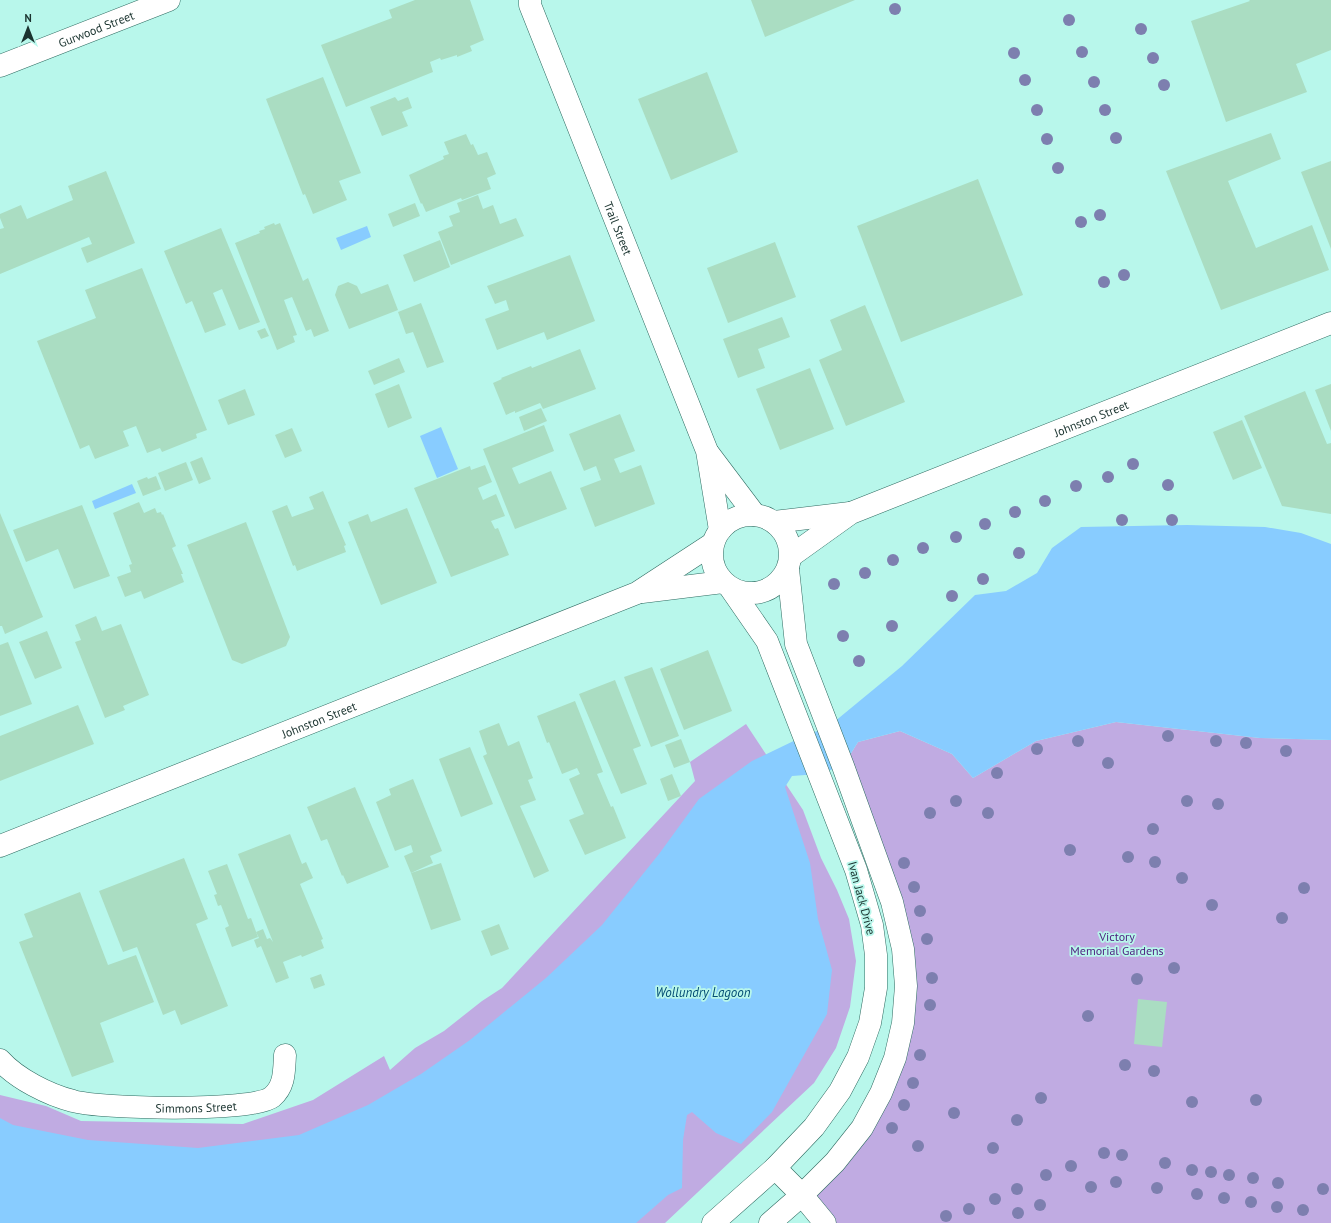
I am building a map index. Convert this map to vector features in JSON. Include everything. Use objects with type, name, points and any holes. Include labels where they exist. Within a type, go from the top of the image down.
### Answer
[{"type":"street","name":"Gurwood Street","points":[[0,66],[169,0]]},
{"type":"street","name":"Trail Street","points":[[529,2],[707,451],[716,537]]},
{"type":"street","name":"Johnston Street","points":[[789,562],[851,512],[1331,323]]},
{"type":"street","name":"Trail Street","points":[[707,451],[764,518]]},
{"type":"street","name":"Johnston Street","points":[[764,518],[851,512]]},
{"type":"street","points":[[743,515],[764,518],[784,531],[789,543],[789,562],[781,580],[770,589],[757,593],[744,593],[727,585],[717,574],[713,565],[711,554],[716,537],[732,519],[743,515]]},
{"type":"street","name":"Johnston Street","points":[[0,846],[637,593],[716,537]]},
{"type":"street","name":"Ivan Jack Drive","points":[[770,1223],[802,1195],[835,1162],[862,1128],[881,1093],[895,1058],[903,1023],[906,986],[903,950],[892,902],[843,766],[796,644],[789,562]]},
{"type":"street","name":"Johnston Street","points":[[637,593],[727,585]]},
{"type":"street","name":"Ivan Jack Drive","points":[[713,1223],[775,1168],[814,1127],[840,1092],[858,1057],[870,1023],[876,988],[876,955],[872,925],[856,870],[767,641],[727,585]]},
{"type":"street","name":"Simmons Street","points":[[3,1063],[32,1084],[74,1102],[117,1107],[221,1107],[261,1102],[271,1098],[279,1091],[283,1081],[285,1055]]},
{"type":"street","points":[[775,1168],[802,1195],[825,1223]]},
{"type":"green space","name":"Victory Memorial Gardens","points":[[1116,722],[1260,738],[1331,740],[1331,1223],[825,1223],[802,1195],[862,1128],[906,986],[843,766],[858,742],[900,731],[952,754],[973,778],[1036,741]]},
{"type":"green space","name":"Wollundry Lagoon","points":[[746,724],[803,810],[821,858],[849,919],[856,961],[850,1007],[836,1048],[814,1083],[665,1223],[0,1223],[0,1095],[46,1106],[81,1121],[243,1124],[313,1100],[384,1056],[390,1070],[415,1048],[444,1031],[482,1001],[502,988],[695,781],[690,762]]},
{"type":"water","points":[[367,226],[371,237],[341,250],[336,238]]},
{"type":"water","points":[[441,427],[458,469],[437,478],[420,436]]},
{"type":"water","points":[[132,484],[136,493],[95,509],[92,501]]},
{"type":"water","name":"Wollundry Lagoon","points":[[1187,525],[1265,527],[1301,533],[1331,544],[1331,740],[1260,738],[1116,722],[1036,741],[973,778],[952,754],[900,731],[858,742],[843,766],[818,774],[792,776],[785,787],[810,863],[818,919],[832,970],[827,1014],[772,1112],[741,1144],[716,1133],[692,1112],[687,1115],[683,1140],[682,1188],[668,1195],[636,1223],[0,1223],[0,1118],[13,1125],[88,1140],[198,1148],[299,1135],[368,1105],[421,1074],[470,1040],[546,978],[602,925],[659,854],[699,799],[752,761],[804,736],[828,727],[902,666],[975,595],[1006,591],[1037,573],[1052,548],[1081,527]]},
{"type":"building","points":[[415,0],[470,0],[484,40],[470,46],[472,51],[457,57],[457,55],[441,60],[440,58],[430,62],[433,72],[346,107],[321,45],[392,18],[389,10]]},
{"type":"building","points":[[751,0],[855,0],[765,37]]},
{"type":"building","points":[[1249,0],[1331,0],[1331,50],[1296,64],[1307,92],[1226,122],[1191,21],[1250,1]]},
{"type":"building","points":[[707,72],[738,152],[671,180],[638,99]]},
{"type":"building","points":[[323,77],[361,173],[339,181],[347,200],[313,214],[305,194],[303,195],[266,99]]},
{"type":"building","points":[[395,97],[398,101],[408,97],[412,108],[402,112],[408,126],[382,136],[370,107]]},
{"type":"building","points":[[1271,133],[1281,159],[1228,181],[1256,248],[1312,225],[1329,270],[1221,310],[1166,171]]},
{"type":"building","points":[[466,134],[478,155],[487,152],[496,174],[487,178],[491,189],[462,200],[461,198],[426,212],[422,203],[421,204],[409,175],[444,159],[443,156],[449,154],[444,142]]},
{"type":"building","points":[[1331,161],[1331,249],[1301,172]]},
{"type":"building","points":[[106,171],[135,243],[87,263],[81,248],[92,244],[89,237],[0,274],[0,229],[4,228],[0,214],[21,205],[27,219],[73,200],[68,186]]},
{"type":"building","points":[[978,179],[1023,295],[901,342],[857,226]]},
{"type":"building","points":[[478,195],[483,209],[493,205],[500,224],[516,218],[524,236],[451,265],[438,232],[453,226],[449,216],[460,212],[457,203]]},
{"type":"building","points":[[415,203],[420,216],[393,227],[388,214]]},
{"type":"building","points":[[274,223],[275,225],[280,223],[303,281],[308,278],[329,331],[314,337],[311,329],[306,331],[292,297],[284,300],[297,335],[293,336],[295,342],[277,350],[235,243],[260,233],[259,231],[265,229],[264,227]]},
{"type":"building","points":[[221,228],[260,322],[239,330],[222,289],[213,293],[226,325],[205,333],[192,301],[186,304],[164,251]]},
{"type":"building","points":[[440,240],[450,267],[414,282],[403,255]]},
{"type":"building","points":[[775,242],[796,297],[728,323],[707,268]]},
{"type":"building","points":[[570,255],[595,321],[547,340],[544,332],[497,350],[485,319],[509,310],[506,300],[495,304],[487,286]]},
{"type":"building","points":[[142,268],[207,430],[196,434],[197,438],[162,452],[160,448],[147,453],[136,426],[123,431],[129,446],[95,459],[89,445],[80,449],[37,341],[96,318],[85,290]]},
{"type":"building","points":[[348,282],[357,286],[361,294],[388,284],[398,310],[349,329],[335,295],[338,286]]},
{"type":"building","points":[[421,303],[444,362],[427,368],[413,332],[406,334],[398,312]]},
{"type":"building","points":[[865,305],[905,402],[846,426],[819,360],[842,350],[830,320]]},
{"type":"building","points":[[782,317],[790,337],[758,349],[765,368],[738,378],[723,339]]},
{"type":"building","points":[[265,328],[269,336],[261,339],[257,331]]},
{"type":"building","points":[[580,349],[596,389],[543,409],[540,403],[506,415],[493,383],[502,379],[501,378],[531,366],[532,368]]},
{"type":"building","points":[[399,358],[405,372],[374,385],[368,371]]},
{"type":"building","points":[[810,368],[834,429],[780,450],[756,389]]},
{"type":"building","points":[[399,384],[412,418],[388,428],[375,394]]},
{"type":"building","points":[[1331,384],[1331,431],[1315,390]]},
{"type":"building","points":[[245,389],[255,415],[228,425],[218,400]]},
{"type":"building","points":[[1305,391],[1327,444],[1331,443],[1331,514],[1282,506],[1244,416]]},
{"type":"building","points":[[541,408],[547,421],[524,431],[519,417]]},
{"type":"building","points":[[620,414],[635,451],[614,459],[620,473],[641,465],[655,504],[595,527],[580,488],[601,480],[596,466],[584,471],[569,434]]},
{"type":"building","points":[[1242,420],[1262,468],[1233,480],[1213,432]]},
{"type":"building","points":[[544,425],[554,451],[512,468],[519,484],[551,471],[567,509],[515,529],[483,449]]},
{"type":"building","points":[[292,428],[302,451],[285,458],[275,435]]},
{"type":"building","points":[[202,457],[211,479],[199,484],[190,462]]},
{"type":"building","points":[[186,462],[193,480],[165,491],[158,473]]},
{"type":"building","points":[[485,465],[492,482],[478,488],[483,500],[496,494],[505,516],[491,521],[495,529],[498,528],[509,555],[451,577],[414,488],[470,466],[471,470]]},
{"type":"building","points":[[156,476],[161,489],[143,496],[137,481],[147,477],[148,479]]},
{"type":"building","points":[[323,491],[346,545],[344,546],[346,552],[297,571],[295,565],[293,566],[272,511],[287,505],[292,517],[314,509],[309,497]]},
{"type":"building","points":[[139,502],[144,513],[155,508],[157,513],[161,512],[162,515],[163,514],[176,546],[172,548],[183,574],[181,574],[184,582],[144,599],[141,591],[125,597],[117,577],[131,572],[129,565],[132,564],[113,513]]},
{"type":"building","points":[[82,505],[110,576],[74,589],[58,549],[26,562],[13,530]]},
{"type":"building","points":[[407,508],[437,583],[381,605],[348,522],[368,514],[371,522]]},
{"type":"building","points":[[0,513],[43,617],[5,634],[2,626],[0,626]]},
{"type":"building","points":[[246,522],[290,637],[286,646],[242,664],[232,660],[187,545]]},
{"type":"building","points":[[96,616],[102,631],[121,624],[149,695],[123,706],[125,710],[105,718],[75,642],[81,640],[75,625]]},
{"type":"building","points":[[47,631],[62,668],[35,679],[19,642]]},
{"type":"building","points":[[8,642],[32,704],[0,716],[0,645]]},
{"type":"building","points":[[708,650],[732,711],[684,730],[660,669]]},
{"type":"building","points":[[652,667],[679,736],[651,747],[624,677]]},
{"type":"building","points":[[615,680],[641,746],[633,749],[647,784],[621,794],[579,694]]},
{"type":"building","points":[[575,701],[603,772],[597,774],[611,807],[613,806],[626,838],[585,855],[569,820],[584,814],[569,779],[580,774],[577,768],[562,774],[549,742],[547,743],[537,716]]},
{"type":"building","points":[[78,705],[94,744],[0,781],[0,736]]},
{"type":"building","points":[[499,723],[508,746],[519,741],[533,778],[528,780],[536,800],[520,806],[549,871],[534,878],[483,756],[487,754],[479,731]]},
{"type":"building","points":[[681,739],[690,762],[674,768],[665,745]]},
{"type":"building","points":[[470,747],[493,804],[461,817],[439,759]]},
{"type":"building","points":[[672,774],[681,796],[668,801],[660,779]]},
{"type":"building","points":[[413,779],[442,851],[430,856],[433,863],[411,873],[404,856],[413,852],[411,845],[395,851],[376,802],[391,795],[389,789]]},
{"type":"building","points":[[355,787],[389,867],[347,884],[343,875],[342,876],[327,839],[321,841],[307,807]]},
{"type":"building","points":[[290,834],[302,864],[306,862],[313,878],[300,884],[323,939],[321,940],[324,948],[302,957],[301,955],[283,962],[289,978],[276,983],[261,946],[257,948],[254,940],[259,938],[256,932],[263,929],[267,939],[270,938],[273,942],[238,854]]},
{"type":"building","points":[[184,858],[208,919],[196,924],[228,1006],[181,1025],[175,1010],[163,1015],[137,947],[123,952],[99,891]]},
{"type":"building","points":[[441,863],[461,920],[431,930],[411,873]]},
{"type":"building","points":[[227,864],[248,919],[251,918],[258,937],[232,947],[225,928],[229,926],[221,905],[218,906],[214,895],[217,894],[208,871]]},
{"type":"building","points":[[80,892],[108,965],[136,955],[154,1002],[100,1023],[114,1062],[72,1077],[19,942],[33,937],[24,914]]},
{"type":"building","points":[[499,924],[509,949],[491,956],[481,931]]},
{"type":"building","points":[[321,974],[325,985],[314,989],[310,978]]},
{"type":"building","points":[[1138,999],[1167,1002],[1162,1047],[1134,1044]]}]
